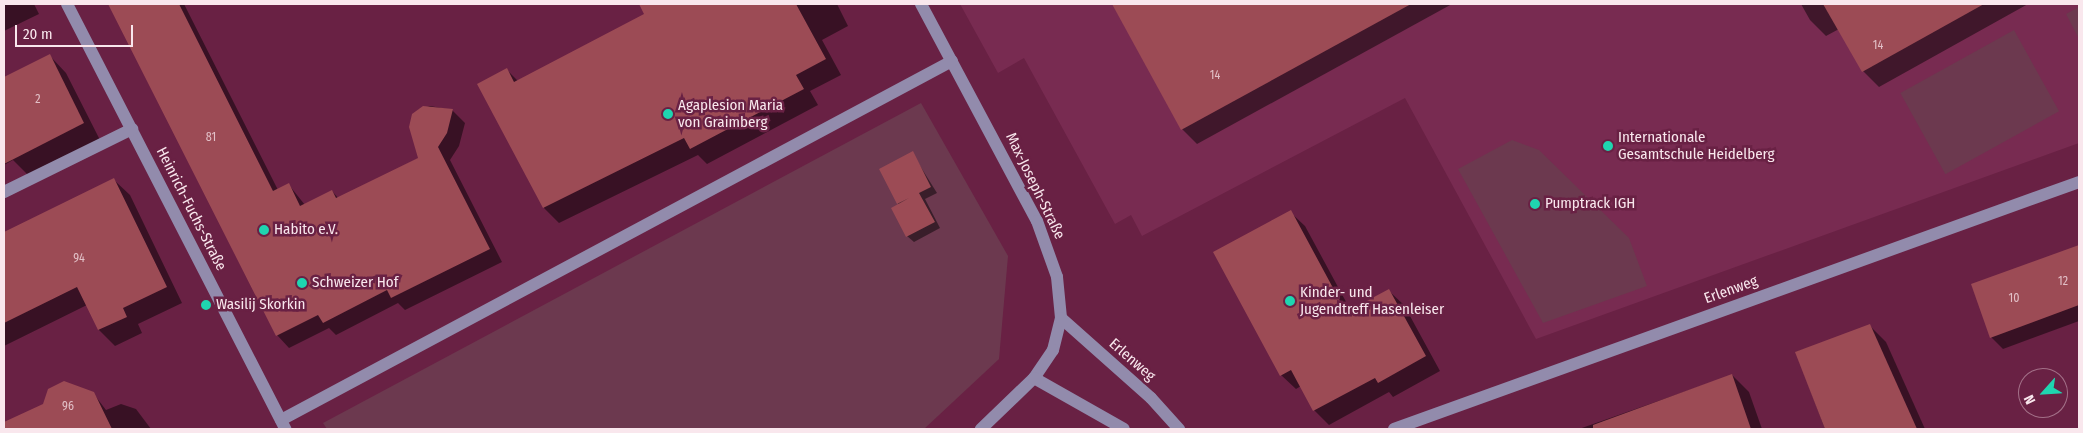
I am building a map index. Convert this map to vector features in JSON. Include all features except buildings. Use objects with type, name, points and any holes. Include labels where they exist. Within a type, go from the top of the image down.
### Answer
[{"type":"street","name":"Heinrich-Fuchs-Straße","points":[[67,4],[283,425]]},
{"type":"street","name":"Max-Joseph-Straße","points":[[921,4],[1040,227],[1057,277],[1061,318],[1053,350],[1034,378],[981,429]]},
{"type":"street","points":[[283,425],[952,61]]},
{"type":"street","points":[[4,192],[132,129]]},
{"type":"street","name":"Erlenweg","points":[[1394,429],[2079,182]]},
{"type":"street","name":"Erlenweg","points":[[1061,318],[1151,398],[1179,429]]},
{"type":"street","points":[[1034,378],[1124,429]]},
{"type":"shaded area","name":"Internationale Gesamtschule Heidelberg","points":[[960,4],[2079,4],[2079,143],[1536,339],[1405,98],[1142,236],[1131,215],[1115,224],[1024,58],[998,73]]},
{"type":"shaded area","points":[[2079,7],[2079,39],[2066,14]]},
{"type":"shaded area","points":[[2014,30],[2059,111],[1945,174],[1900,93]]},
{"type":"shaded area","points":[[921,103],[1008,256],[999,359],[924,429],[327,429],[323,423]]},
{"type":"shaded area","name":"Pumptrack IGH","points":[[1512,140],[1539,150],[1629,238],[1647,286],[1543,323],[1458,169]]},
{"type":"place","name":"Agaplesion Maria von Graimberg","points":[[668,114]]},
{"type":"place","name":"Internationale Gesamtschule Heidelberg","points":[[1608,146]]},
{"type":"place","name":"Pumptrack IGH","points":[[1535,204]]},
{"type":"place","name":"Habito e.V.","points":[[264,230]]},
{"type":"place","name":"Schweizer Hof","points":[[302,283]]},
{"type":"place","name":"Kinder- und Jugendtreff Hasenleiser","points":[[1290,301]]},
{"type":"place","name":"Wasilij Skorkin","points":[[206,305]]}]
